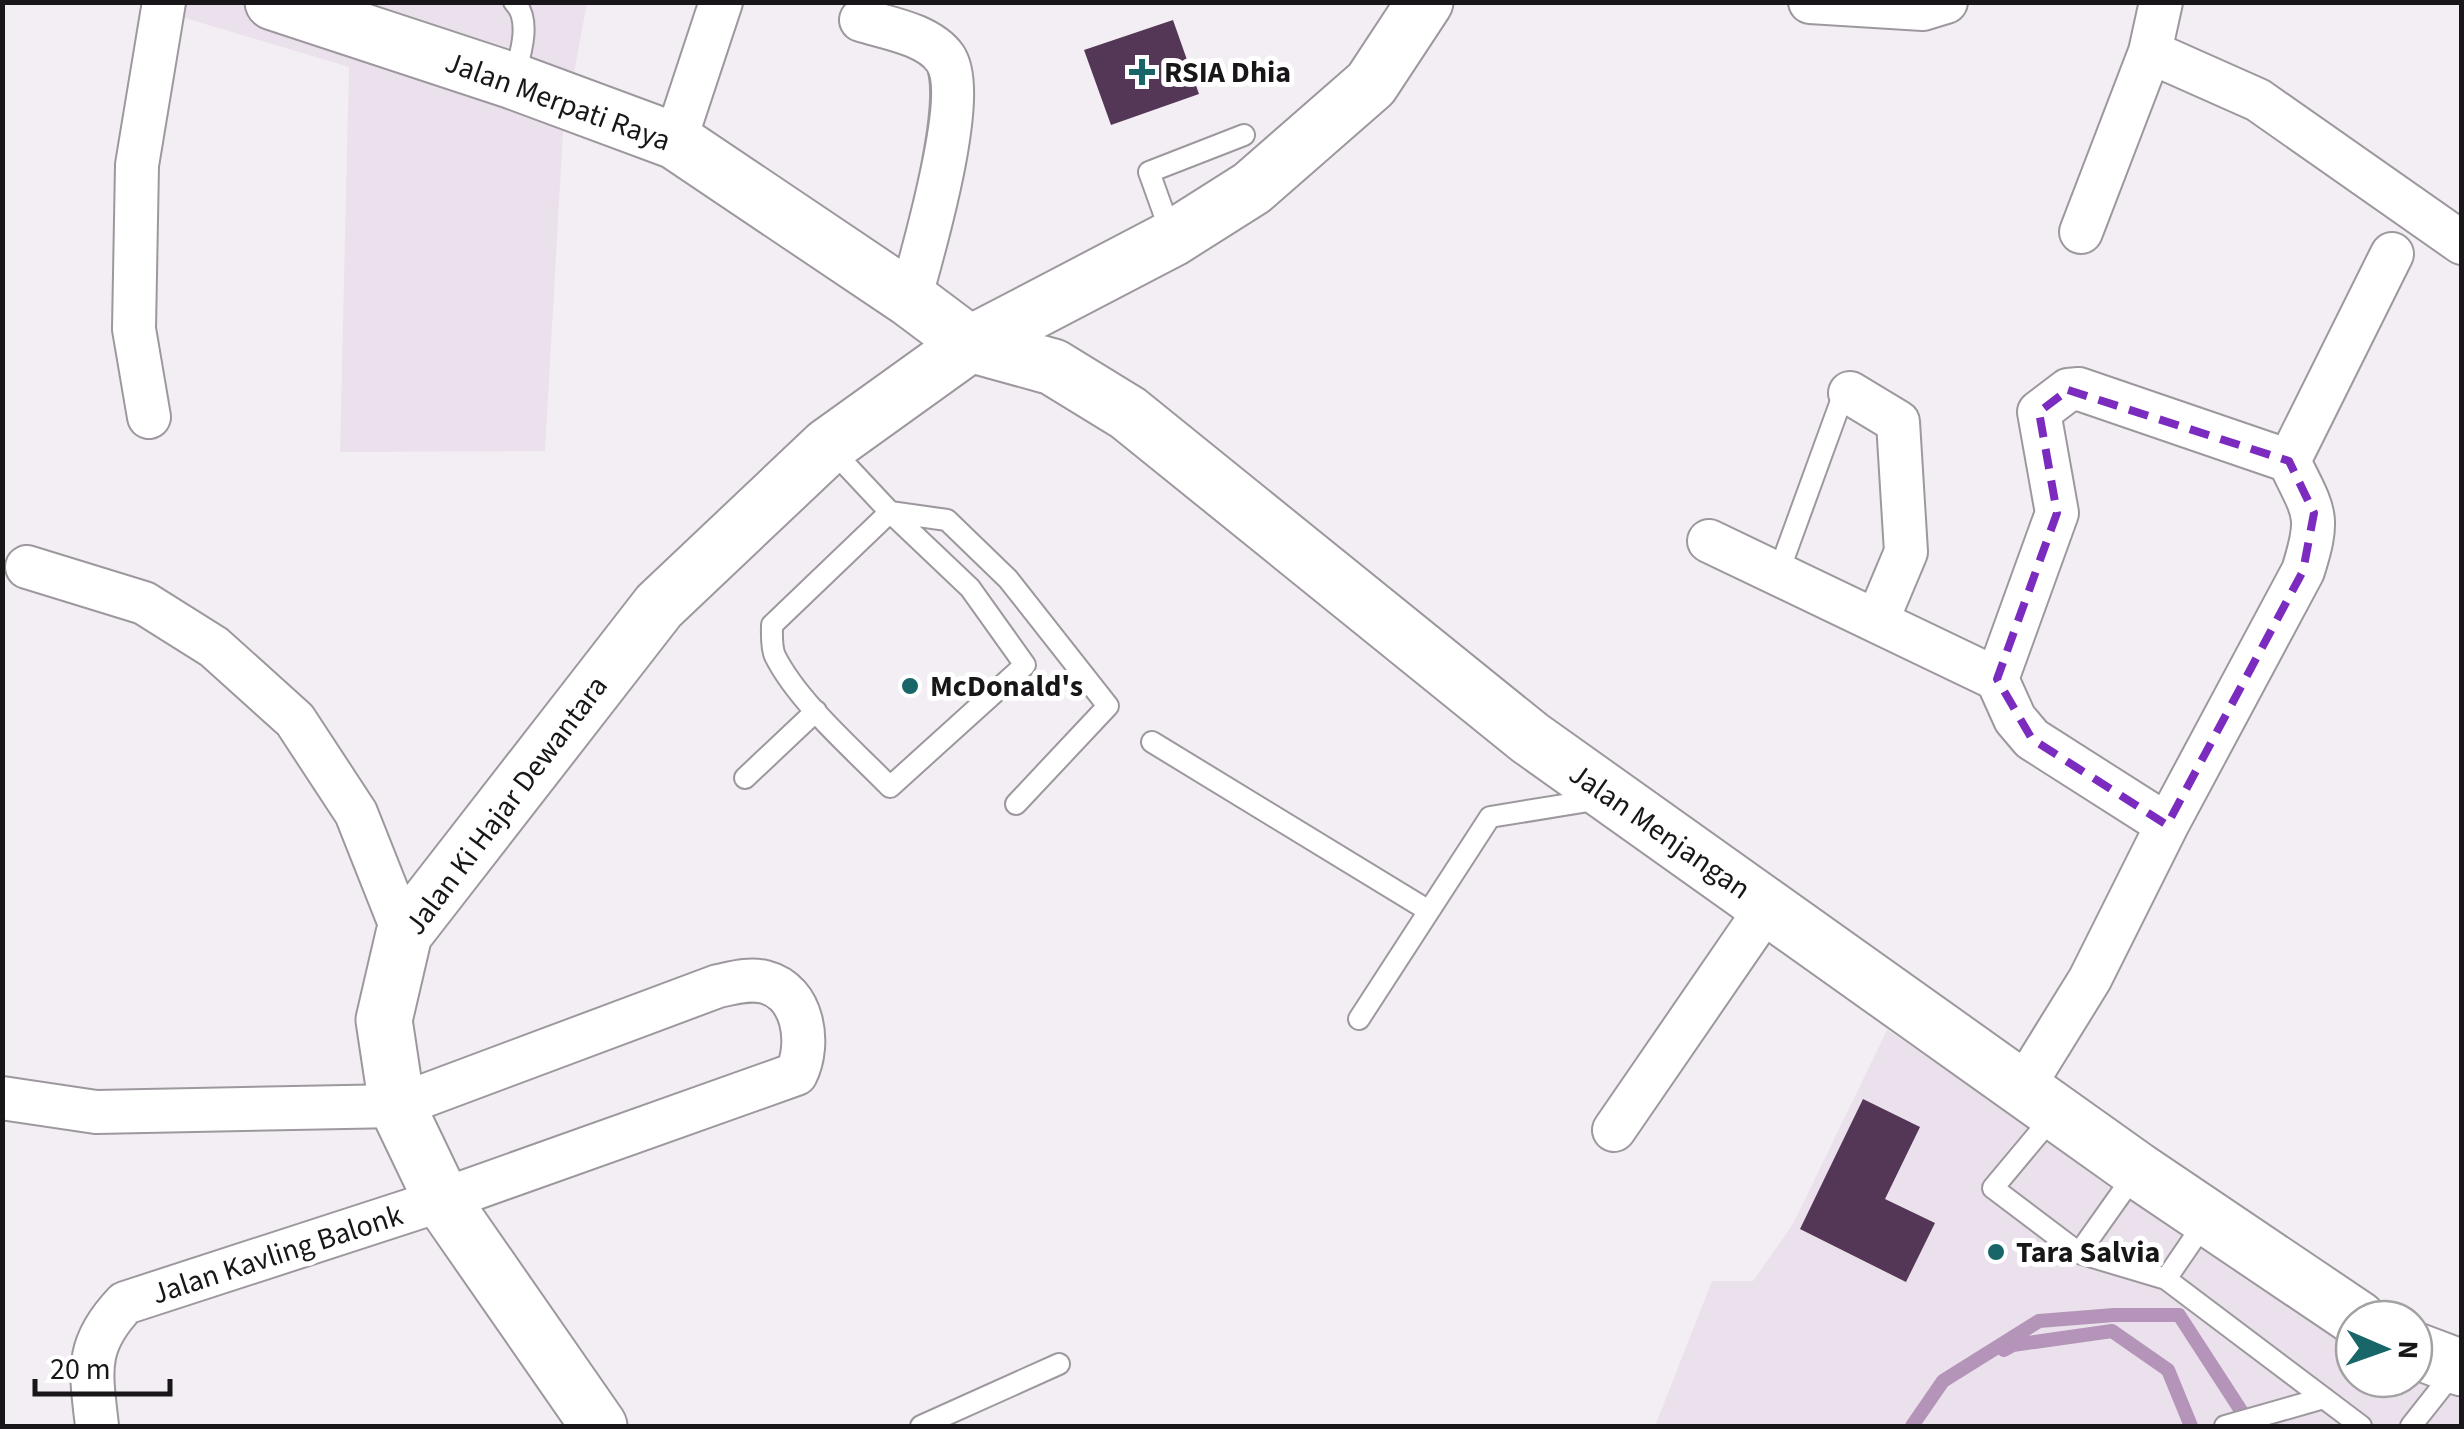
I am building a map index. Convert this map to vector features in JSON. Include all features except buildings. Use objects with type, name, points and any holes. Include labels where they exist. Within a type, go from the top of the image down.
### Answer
[{"type":"main road","name":"Jalan Merpati Raya","points":[[273,2],[514,81],[674,141],[910,299],[970,344]]},
{"type":"main road","name":"Jalan Ki Hajar Dewantara","points":[[598,1426],[442,1200],[396,1106],[384,1020],[404,934],[659,606],[828,446],[970,344],[1173,238],[1252,188],[1371,84],[1425,2]]},
{"type":"main road","name":"Jalan Menjangan","points":[[970,344],[1052,367],[1128,413],[1530,738],[1611,798],[2207,1219],[2334,1303]]},
{"type":"street","points":[[149,416],[134,329],[137,165],[164,2]]},
{"type":"street","points":[[674,141],[721,2]]},
{"type":"street","points":[[1810,2],[1923,9],[1946,2]]},
{"type":"street","points":[[2081,232],[2150,52],[2161,2]]},
{"type":"street","points":[[861,20],[924,40],[944,57],[952,76],[940,191],[910,299]]},
{"type":"street","points":[[2150,52],[2258,100],[2462,243]]},
{"type":"street","points":[[2289,462],[2392,254]]},
{"type":"street","points":[[1997,679],[2058,513],[2039,412],[2068,390],[2079,389],[2289,462],[2314,513],[2313,539],[2303,571],[2166,824],[2090,979],[2039,1100]]},
{"type":"street","points":[[1850,393],[1898,422],[1906,552],[1877,622]]},
{"type":"street","points":[[1710,541],[1997,679],[2015,720],[2032,740],[2166,824]]},
{"type":"street","points":[[27,567],[144,604],[214,647],[294,720],[356,813],[404,934]]},
{"type":"street","points":[[1614,1130],[1768,906]]},
{"type":"street","name":"Jalan Kavling Balonk","points":[[97,1426],[90,1362],[99,1336],[125,1304],[442,1200],[796,1074],[805,1056],[802,1023],[787,995],[767,982],[732,984],[396,1106]]},
{"type":"street","points":[[2,1098],[96,1112],[135,1113],[396,1106]]},
{"type":"lane","points":[[514,2],[524,21],[514,81]]},
{"type":"lane","points":[[1173,238],[1149,172],[1244,135]]},
{"type":"lane","points":[[1778,574],[1841,401],[1850,393]]},
{"type":"lane","points":[[828,446],[970,588],[1025,665],[890,787],[816,711],[773,653],[772,624],[890,512]]},
{"type":"lane","points":[[890,512],[947,520],[1008,579],[1108,706],[1016,804]]},
{"type":"lane","points":[[745,778],[816,711]]},
{"type":"lane","points":[[1152,742],[1429,912]]},
{"type":"lane","points":[[1359,1019],[1490,818],[1611,798]]},
{"type":"lane","points":[[2039,1100],[1993,1188],[2078,1253],[2166,1279],[2361,1426]]},
{"type":"lane","points":[[2078,1253],[2137,1170]]},
{"type":"lane","points":[[2166,1279],[2207,1219]]},
{"type":"lane","points":[[2410,1426],[2444,1362]]},
{"type":"lane","points":[[921,1426],[1060,1364]]},
{"type":"lane","points":[[2226,1426],[2324,1398]]},
{"type":"highlighted area","points":[[2068,390],[2289,461],[2314,513],[2303,571],[2167,825],[2032,739],[1997,679],[2057,513],[2039,412]]},
{"type":"shaded area","points":[[135,3],[587,3],[563,132],[545,451],[340,452],[349,67]]},
{"type":"shaded area","name":"Tara Salvia","points":[[1887,1030],[2334,1330],[2334,1399],[2434,1399],[2434,1386],[2462,1397],[2461,1426],[1655,1426],[1712,1281],[1753,1281],[1793,1224]]},
{"type":"waterway","points":[[1912,1426],[1943,1381],[2039,1321],[2114,1315],[2179,1315],[2251,1426]]},
{"type":"waterway","points":[[2004,1350],[2013,1345],[2112,1331],[2168,1370],[2191,1426]]},
{"type":"place","name":"RSIA Dhia","points":[[1142,72]]},
{"type":"place","name":"McDonald's","points":[[910,686]]},
{"type":"place","name":"Tara Salvia","points":[[1996,1252]]}]
